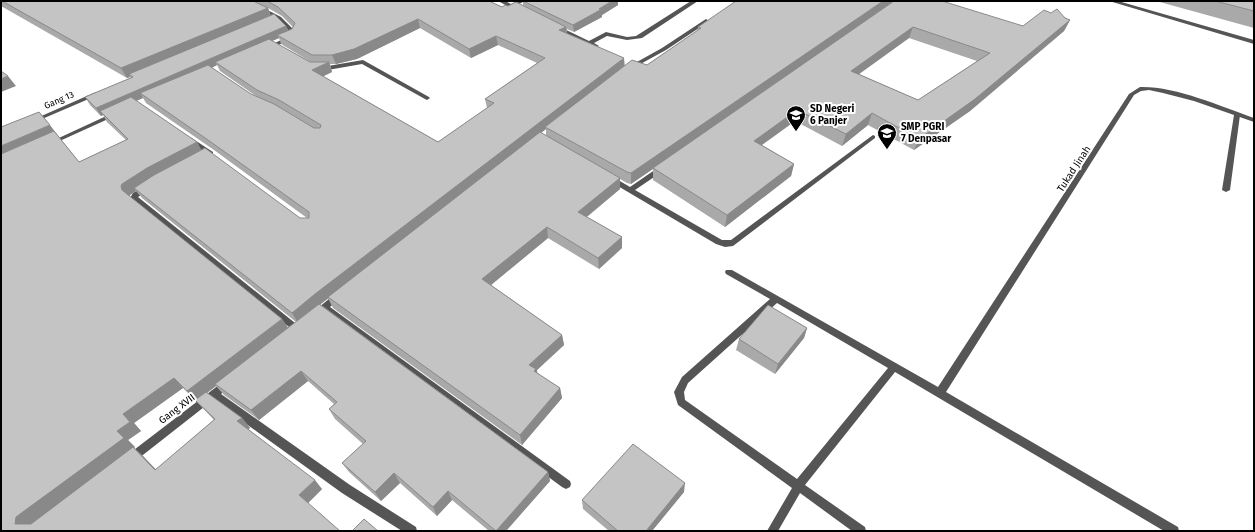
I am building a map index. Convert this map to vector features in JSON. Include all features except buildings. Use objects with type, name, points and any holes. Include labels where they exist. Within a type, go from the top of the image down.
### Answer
[{"type":"street","points":[[246,1],[279,18],[294,33],[293,36],[262,51]]},
{"type":"street","points":[[501,1],[526,14]]},
{"type":"street","points":[[511,6],[522,1]]},
{"type":"street","points":[[589,43],[606,34],[626,39],[640,37],[695,1]]},
{"type":"street","points":[[1112,1],[1254,42]]},
{"type":"street","points":[[272,21],[279,18]]},
{"type":"street","points":[[623,74],[631,64],[664,49],[712,18]]},
{"type":"street","points":[[554,27],[601,49]]},
{"type":"street","points":[[275,45],[282,49]]},
{"type":"street","points":[[314,68],[336,68],[363,62],[427,98]]},
{"type":"street","name":"Tukad Jinah","points":[[940,394],[1132,94],[1139,89],[1171,92],[1254,120]]},
{"type":"street","name":"Gang 13","points":[[23,125],[104,91]]},
{"type":"street","points":[[44,146],[123,110]]},
{"type":"street","points":[[1226,190],[1237,115]]},
{"type":"street","points":[[187,137],[211,156]]},
{"type":"street","points":[[603,174],[719,242],[726,244],[733,243],[873,137]]},
{"type":"street","points":[[631,190],[670,163]]},
{"type":"street","points":[[153,185],[136,195],[134,198],[300,327],[343,292]]},
{"type":"street","points":[[729,272],[1174,531]]},
{"type":"street","points":[[776,299],[686,380],[679,392],[681,402],[799,485],[861,531]]},
{"type":"street","points":[[324,307],[566,484]]},
{"type":"street","points":[[772,531],[799,485],[894,367]]},
{"type":"street","name":"Gang XVII","points":[[121,465],[231,381]]},
{"type":"street","points":[[214,395],[346,489],[412,531]]},
{"type":"place","name":"SD Negeri 6 Panjer","points":[[796,132]]},
{"type":"place","name":"SMP PGRI 7 Denpasar","points":[[887,150]]}]
